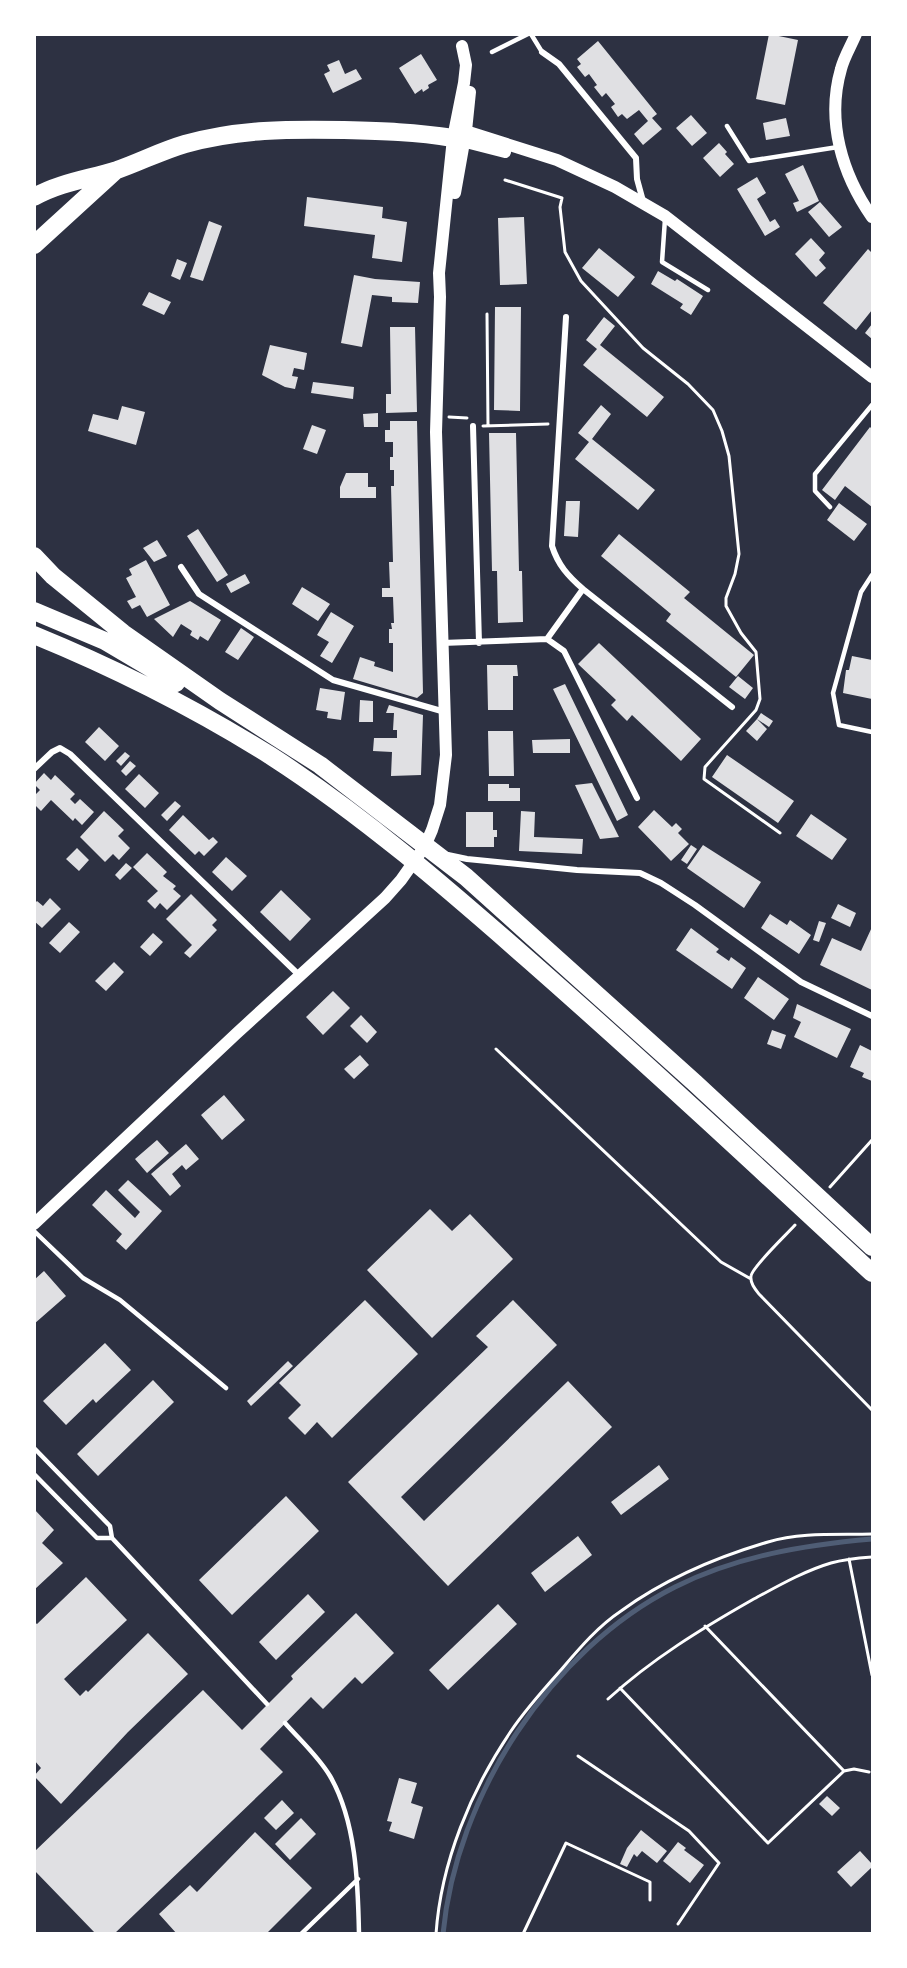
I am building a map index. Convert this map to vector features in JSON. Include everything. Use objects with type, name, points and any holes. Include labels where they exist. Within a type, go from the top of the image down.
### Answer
[{"type":"highway","points":[[34,197],[68,182],[116,170],[149,156],[214,138],[265,129],[301,129],[331,124],[403,124],[460,135]]},
{"type":"highway","points":[[34,245],[116,170]]},
{"type":"highway","points":[[34,556],[53,576],[123,633],[220,701],[320,765],[466,877],[873,1247]]},
{"type":"highway","points":[[34,611],[105,641],[229,717],[275,737]]},
{"type":"highway","points":[[34,635],[88,657],[168,696],[272,757],[367,824],[430,874],[549,977],[873,1273]]},
{"type":"main road","points":[[34,1224],[299,975],[385,898],[415,862],[432,830],[440,805],[444,777],[445,712],[437,416],[439,273],[460,135],[466,65],[462,46],[454,34]]},
{"type":"main road","points":[[856,34],[841,68],[836,95],[838,147],[851,184],[873,217]]},
{"type":"main road","points":[[460,135],[555,168],[643,204],[665,216],[873,377]]},
{"type":"street","points":[[542,52],[559,64],[636,158],[637,179],[643,204]]},
{"type":"street","points":[[566,317],[552,546],[556,559],[564,572],[582,589],[732,707]]},
{"type":"street","points":[[473,426],[479,643]]},
{"type":"street","points":[[182,567],[199,594],[333,680],[445,712]]},
{"type":"street","points":[[547,639],[582,589]]},
{"type":"street","points":[[442,643],[547,639],[564,651],[637,798]]},
{"type":"street","points":[[34,770],[52,752],[60,748],[69,754],[299,975]]},
{"type":"street","points":[[425,846],[453,857],[467,859],[577,870],[640,873],[661,883],[695,905],[801,982],[873,1016]]},
{"type":"lane","points":[[492,52],[530,34],[542,52]]},
{"type":"lane","points":[[727,126],[749,161],[838,147]]},
{"type":"lane","points":[[665,216],[662,262],[708,290]]},
{"type":"lane","points":[[830,507],[815,491],[815,474],[873,405]]},
{"type":"lane","points":[[873,575],[861,592],[833,693],[839,726],[873,732]]},
{"type":"lane","points":[[34,1231],[83,1278],[120,1300],[226,1388]]},
{"type":"lane","points":[[34,1448],[110,1526],[112,1538],[267,1704]]},
{"type":"lane","points":[[34,1474],[97,1538],[112,1538]]},
{"type":"lane","points":[[285,1723],[330,1776],[343,1804],[358,1879],[358,1934]]},
{"type":"lane","points":[[301,1934],[358,1879]]},
{"type":"path","points":[[505,180],[561,198],[565,252],[581,281],[643,348],[688,384],[713,410],[722,431],[729,456],[739,554],[735,574],[726,598],[726,606],[741,633],[756,652],[760,699],[756,710],[705,767],[704,779],[780,833]]},
{"type":"path","points":[[487,314],[488,426]]},
{"type":"path","points":[[437,416],[474,418],[473,426],[559,423]]},
{"type":"path","points":[[496,1048],[721,1262],[751,1279],[759,1294],[873,1410]]},
{"type":"path","points":[[862,1152],[872,1141]]},
{"type":"path","points":[[751,1279],[754,1270]]},
{"type":"path","points":[[436,1934],[446,1873],[455,1839],[485,1772],[512,1729],[585,1643],[620,1611],[675,1578],[724,1556],[771,1541],[799,1537],[873,1534]]},
{"type":"path","points":[[608,1699],[656,1659],[705,1626],[810,1570],[849,1558],[873,1557]]},
{"type":"path","points":[[849,1558],[873,1675]]},
{"type":"path","points":[[705,1626],[844,1771]]},
{"type":"path","points":[[620,1688],[768,1843],[844,1771],[854,1768],[869,1772]]},
{"type":"path","points":[[578,1756],[689,1831],[719,1863],[678,1924]]},
{"type":"path","points":[[524,1934],[566,1843],[650,1882],[650,1900]]},
{"type":"building","points":[[769,34],[798,40],[785,105],[756,99]]},
{"type":"building","points":[[598,41],[657,114],[652,118],[662,129],[643,145],[634,134],[648,121],[639,110],[627,119],[622,114],[618,117],[611,107],[615,104],[606,93],[602,97],[594,87],[597,85],[589,74],[585,77],[577,67],[581,64],[577,59]]},
{"type":"building","points":[[421,54],[437,80],[428,85],[429,88],[423,92],[422,89],[415,94],[399,68]]},
{"type":"building","points":[[339,60],[345,74],[356,69],[362,79],[333,93],[324,74],[330,71],[327,65]]},
{"type":"building","points":[[691,115],[707,133],[692,146],[676,128]]},
{"type":"building","points":[[786,118],[790,136],[766,140],[763,123]]},
{"type":"building","points":[[719,143],[734,164],[720,177],[703,158]]},
{"type":"building","points":[[803,165],[819,201],[797,212],[793,203],[799,201],[785,174]]},
{"type":"building","points":[[757,177],[766,193],[757,199],[770,222],[775,219],[780,227],[765,236],[737,189]]},
{"type":"building","points":[[307,197],[383,207],[382,218],[407,222],[402,262],[372,258],[375,235],[304,226]]},
{"type":"building","points":[[820,202],[842,227],[829,237],[808,212]]},
{"type":"building","points":[[524,217],[527,284],[500,285],[498,218]]},
{"type":"building","points":[[209,221],[222,226],[203,281],[190,277]]},
{"type":"building","points":[[811,238],[825,253],[819,260],[826,268],[816,277],[795,254]]},
{"type":"building","points":[[599,248],[635,277],[618,297],[582,268]]},
{"type":"building","points":[[868,249],[872,253],[872,310],[856,330],[823,303]]},
{"type":"building","points":[[177,259],[187,263],[180,280],[171,276]]},
{"type":"building","points":[[658,271],[675,281],[677,279],[703,296],[691,315],[680,308],[683,304],[651,284]]},
{"type":"building","points":[[354,275],[420,282],[418,303],[392,302],[392,297],[372,295],[362,347],[341,343]]},
{"type":"building","points":[[149,292],[171,302],[164,315],[142,305]]},
{"type":"building","points":[[495,307],[521,307],[520,411],[494,410]]},
{"type":"building","points":[[604,317],[615,326],[600,345],[664,397],[647,417],[583,365],[597,349],[586,340]]},
{"type":"building","points":[[872,324],[872,339],[865,333]]},
{"type":"building","points":[[390,327],[415,327],[417,412],[386,413],[386,394],[391,394]]},
{"type":"building","points":[[270,345],[307,353],[304,370],[294,368],[292,376],[298,377],[295,389],[285,387],[262,375]]},
{"type":"building","points":[[313,382],[354,387],[353,399],[311,393]]},
{"type":"building","points":[[601,405],[611,414],[592,439],[655,490],[638,510],[575,459],[589,442],[578,433]]},
{"type":"building","points":[[122,406],[145,412],[136,445],[88,431],[93,414],[118,420]]},
{"type":"building","points":[[378,413],[378,427],[364,427],[363,414]]},
{"type":"building","points":[[390,421],[417,421],[423,693],[417,698],[353,679],[360,657],[375,662],[374,666],[393,672],[393,643],[389,643],[389,629],[392,629],[391,623],[394,623],[393,597],[382,597],[382,588],[390,588],[389,562],[393,562],[391,486],[394,486],[394,470],[390,470],[390,457],[393,457],[393,442],[385,442],[385,430],[390,430]]},
{"type":"building","points":[[312,425],[326,430],[317,454],[303,449]]},
{"type":"building","points":[[870,427],[872,429],[872,507],[845,486],[835,500],[822,490]]},
{"type":"building","points":[[489,433],[516,433],[519,571],[522,571],[523,622],[498,623],[497,571],[492,571]]},
{"type":"building","points":[[346,473],[368,473],[368,487],[376,487],[376,498],[340,498],[340,487]]},
{"type":"building","points":[[566,501],[580,501],[578,537],[564,536]]},
{"type":"building","points":[[839,503],[867,524],[854,541],[827,520]]},
{"type":"building","points":[[198,529],[228,575],[217,582],[187,536]]},
{"type":"building","points":[[619,534],[690,592],[684,598],[754,655],[736,677],[666,621],[671,614],[601,556]]},
{"type":"building","points":[[157,540],[167,556],[154,562],[143,548]]},
{"type":"building","points":[[146,560],[170,605],[147,617],[140,605],[132,609],[127,601],[136,597],[126,578],[132,575],[129,569]]},
{"type":"building","points":[[245,574],[250,583],[231,593],[226,584]]},
{"type":"building","points":[[302,587],[330,604],[318,621],[292,604]]},
{"type":"building","points":[[190,601],[221,620],[208,641],[200,636],[198,640],[190,635],[192,631],[181,624],[173,637],[154,619]]},
{"type":"building","points":[[331,612],[354,626],[332,663],[320,656],[329,642],[317,635]]},
{"type":"building","points":[[241,628],[254,637],[238,660],[225,652]]},
{"type":"building","points":[[599,643],[701,739],[681,761],[632,715],[627,721],[611,705],[616,700],[578,664]]},
{"type":"building","points":[[852,656],[872,660],[872,699],[843,693],[846,670],[849,670]]},
{"type":"building","points":[[487,665],[517,665],[518,676],[513,676],[513,710],[488,710]]},
{"type":"building","points":[[738,676],[753,688],[745,699],[729,687]]},
{"type":"building","points":[[565,684],[628,815],[617,821],[553,689]]},
{"type":"building","points":[[320,688],[345,692],[341,720],[327,718],[328,712],[316,710]]},
{"type":"building","points":[[360,700],[373,701],[373,722],[359,722]]},
{"type":"building","points":[[389,705],[423,715],[421,775],[391,776],[392,752],[373,751],[374,738],[397,738],[397,730],[393,730],[394,713],[386,713]]},
{"type":"building","points":[[761,713],[773,721],[769,727],[757,719]]},
{"type":"building","points":[[757,719],[767,729],[757,741],[746,731]]},
{"type":"building","points":[[99,727],[119,746],[105,761],[85,742]]},
{"type":"building","points":[[488,731],[513,731],[514,776],[489,776]]},
{"type":"building","points":[[570,739],[570,753],[533,753],[532,740]]},
{"type":"building","points":[[125,752],[130,756],[121,766],[116,761]]},
{"type":"building","points":[[727,755],[794,801],[778,823],[712,777]]},
{"type":"building","points":[[130,761],[136,766],[126,776],[121,771]]},
{"type":"building","points":[[44,773],[51,780],[55,775],[75,794],[70,799],[75,804],[80,799],[94,812],[82,825],[75,818],[73,821],[51,800],[41,811],[34,804],[34,796],[40,790],[34,784]]},
{"type":"building","points":[[139,774],[159,793],[145,808],[125,789]]},
{"type":"building","points":[[592,783],[619,837],[600,839],[575,785]]},
{"type":"building","points":[[488,784],[509,784],[509,788],[520,788],[520,801],[488,801]]},
{"type":"building","points":[[175,801],[181,806],[167,821],[161,815]]},
{"type":"building","points":[[654,810],[672,827],[676,823],[682,829],[678,833],[689,844],[671,861],[638,827]]},
{"type":"building","points":[[104,811],[124,830],[118,836],[130,848],[119,860],[113,854],[105,862],[80,837]]},
{"type":"building","points":[[521,811],[535,812],[534,837],[583,839],[582,854],[519,851]]},
{"type":"building","points":[[466,812],[493,812],[493,830],[497,830],[494,847],[466,847]]},
{"type":"building","points":[[811,814],[847,839],[832,860],[796,836]]},
{"type":"building","points":[[183,815],[209,840],[213,837],[218,842],[204,856],[199,851],[195,855],[169,830]]},
{"type":"building","points":[[691,845],[697,849],[687,864],[681,860]]},
{"type":"building","points":[[703,845],[761,882],[744,908],[687,868]]},
{"type":"building","points":[[77,848],[89,860],[79,871],[66,859]]},
{"type":"building","points":[[147,853],[167,872],[163,876],[176,886],[173,889],[181,896],[167,910],[160,903],[155,909],[147,901],[158,891],[133,867]]},
{"type":"building","points":[[226,857],[247,876],[232,891],[212,872]]},
{"type":"building","points":[[126,863],[132,868],[120,880],[115,875]]},
{"type":"building","points":[[281,890],[311,919],[290,941],[260,912]]},
{"type":"building","points":[[191,894],[217,920],[212,925],[217,930],[190,958],[184,953],[192,945],[166,919]]},
{"type":"building","points":[[50,898],[61,909],[42,928],[34,921],[34,904],[37,901],[43,906]]},
{"type":"building","points":[[838,904],[856,913],[850,927],[831,918]]},
{"type":"building","points":[[770,914],[787,925],[790,920],[811,935],[799,954],[761,928]]},
{"type":"building","points":[[819,921],[826,923],[819,942],[813,940]]},
{"type":"building","points":[[69,922],[80,932],[60,953],[49,943]]},
{"type":"building","points":[[872,927],[872,990],[820,965],[832,938],[861,951]]},
{"type":"building","points":[[691,928],[719,949],[716,952],[729,961],[731,957],[746,968],[732,989],[676,950]]},
{"type":"building","points":[[153,933],[163,942],[150,956],[140,947]]},
{"type":"building","points":[[114,962],[124,972],[106,991],[95,981]]},
{"type":"building","points":[[758,977],[789,999],[774,1020],[744,998]]},
{"type":"building","points":[[333,991],[350,1008],[323,1035],[306,1017]]},
{"type":"building","points":[[797,1004],[851,1029],[837,1058],[794,1037],[801,1022],[793,1018]]},
{"type":"building","points":[[361,1015],[377,1032],[367,1043],[350,1026]]},
{"type":"building","points":[[772,1030],[786,1035],[781,1049],[767,1044]]},
{"type":"building","points":[[860,1045],[872,1051],[872,1081],[862,1077],[864,1073],[850,1067]]},
{"type":"building","points":[[360,1055],[369,1065],[354,1079],[344,1069]]},
{"type":"building","points":[[224,1095],[245,1120],[222,1140],[201,1115]]},
{"type":"building","points":[[157,1140],[169,1153],[147,1173],[135,1159]]},
{"type":"building","points":[[186,1144],[199,1159],[186,1170],[182,1165],[172,1174],[181,1186],[170,1196],[151,1174]]},
{"type":"building","points":[[128,1180],[162,1211],[126,1250],[116,1241],[122,1234],[92,1205],[106,1190],[135,1218],[140,1212],[118,1190]]},
{"type":"building","points":[[430,1209],[452,1231],[470,1214],[513,1259],[432,1338],[367,1270]]},
{"type":"building","points":[[44,1271],[66,1296],[34,1324],[34,1280]]},
{"type":"building","points":[[365,1300],[418,1354],[332,1438],[317,1422],[305,1435],[288,1418],[301,1405],[279,1383]]},
{"type":"building","points":[[513,1300],[557,1345],[401,1497],[424,1521],[568,1381],[612,1427],[448,1586],[348,1482],[488,1347],[476,1336]]},
{"type":"building","points":[[105,1343],[131,1370],[96,1403],[93,1399],[66,1425],[43,1401]]},
{"type":"building","points":[[288,1361],[293,1366],[251,1406],[247,1401]]},
{"type":"building","points":[[153,1380],[174,1402],[98,1476],[77,1454]]},
{"type":"building","points":[[659,1465],[669,1479],[621,1515],[611,1502]]},
{"type":"building","points":[[286,1496],[319,1531],[232,1615],[199,1580]]},
{"type":"building","points":[[34,1509],[54,1530],[42,1543],[63,1563],[34,1590]]},
{"type":"building","points":[[578,1536],[592,1555],[545,1592],[531,1573]]},
{"type":"building","points":[[86,1577],[127,1620],[64,1679],[80,1696],[86,1690],[88,1692],[148,1633],[188,1674],[128,1732],[61,1804],[34,1776],[41,1768],[34,1760],[34,1622],[37,1624]]},
{"type":"building","points":[[308,1594],[325,1612],[276,1660],[259,1642]]},
{"type":"building","points":[[498,1604],[517,1624],[448,1690],[429,1670]]},
{"type":"building","points":[[356,1613],[394,1653],[362,1684],[355,1677],[323,1709],[311,1697],[260,1749],[283,1772],[114,1934],[96,1934],[34,1870],[34,1852],[203,1690],[242,1730],[293,1679],[291,1676]]},
{"type":"building","points":[[399,1778],[417,1783],[411,1803],[423,1807],[414,1839],[389,1831],[392,1822],[387,1821]]},
{"type":"building","points":[[827,1796],[840,1808],[832,1816],[819,1804]]},
{"type":"building","points":[[282,1800],[294,1813],[276,1830],[264,1818]]},
{"type":"building","points":[[301,1818],[316,1834],[290,1860],[275,1844]]},
{"type":"building","points":[[641,1830],[667,1851],[657,1863],[642,1851],[637,1857],[634,1854],[627,1867],[620,1864],[627,1848]]},
{"type":"building","points":[[255,1832],[312,1888],[266,1934],[177,1934],[159,1914],[190,1885],[197,1892]]},
{"type":"building","points":[[678,1842],[686,1848],[684,1850],[704,1865],[690,1883],[663,1861]]},
{"type":"building","points":[[860,1851],[872,1867],[851,1887],[837,1872]]},
{"type":"waterway","points":[[443,1934],[452,1882],[467,1830],[489,1780],[517,1732],[550,1688],[588,1648],[630,1614],[698,1576],[771,1554],[872,1539]]}]
